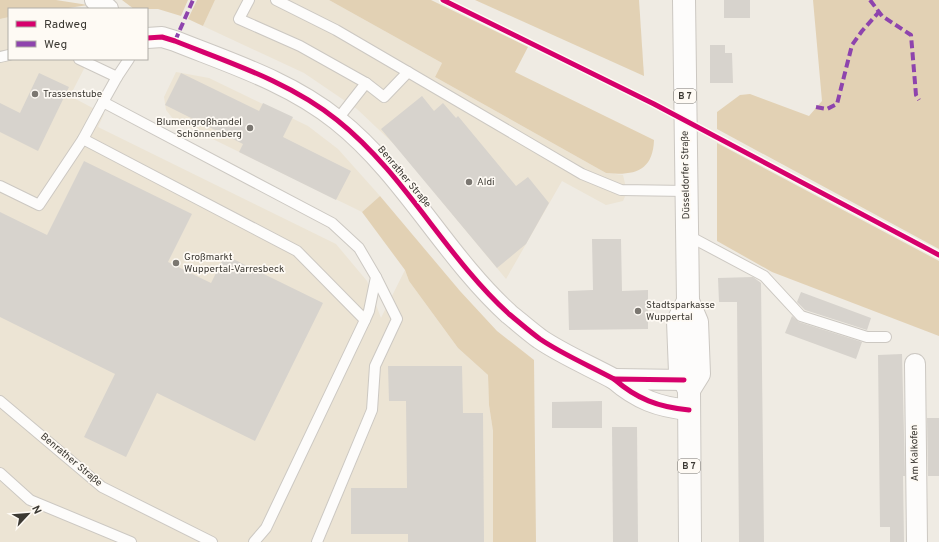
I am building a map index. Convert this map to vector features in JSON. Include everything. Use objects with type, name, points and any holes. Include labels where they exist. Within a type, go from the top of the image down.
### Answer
[{"type":"main road","name":"Düsseldorfer Straße","points":[[684,0],[688,301],[697,322],[699,374],[687,393]]},
{"type":"main road","name":"B 7","points":[[687,393],[690,542]]},
{"type":"street","points":[[95,0],[107,8]]},
{"type":"street","name":"Benrather Straße","points":[[148,38],[162,37],[175,41],[275,82],[307,99],[337,120],[364,144],[480,284],[508,313],[540,339],[614,379],[630,393],[659,406],[687,393]]},
{"type":"street","name":"Am Kalkofen","points":[[915,364],[917,542]]},
{"type":"street","name":"Benrather Straße","points":[[614,379],[687,393]]},
{"type":"lane","points":[[249,0],[239,19],[300,46],[366,83],[384,97],[408,72]]},
{"type":"lane","points":[[276,0],[336,30],[582,174],[621,190],[686,191]]},
{"type":"lane","points":[[81,60],[116,77]]},
{"type":"lane","points":[[0,186],[39,205],[83,139],[116,77],[128,60]]},
{"type":"lane","points":[[337,120],[366,83]]},
{"type":"lane","points":[[103,102],[332,223],[359,248],[376,277],[397,320],[375,366],[372,410],[317,542]]},
{"type":"lane","points":[[83,139],[298,251],[365,320]]},
{"type":"lane","points":[[687,235],[764,276],[801,316],[867,337],[886,337]]},
{"type":"lane","points":[[254,542],[266,528],[365,320],[369,311],[376,277]]},
{"type":"lane","name":"Benrather Straße","points":[[0,401],[102,487],[212,542]]},
{"type":"lane","points":[[0,473],[30,500],[131,542]]},
{"type":"shaded area","points":[[0,0],[56,0],[88,5],[68,8],[8,8],[8,17],[0,19]]},
{"type":"shaded area","points":[[122,0],[188,0],[181,16],[158,9],[133,8]]},
{"type":"shaded area","points":[[197,0],[215,0],[203,26],[188,19]]},
{"type":"shaded area","points":[[215,0],[329,0],[442,63],[435,77],[606,173],[623,175],[627,192],[623,201],[606,205],[562,181],[506,279],[396,146],[357,109],[304,73],[203,26]]},
{"type":"shaded area","points":[[329,0],[431,0],[528,47],[515,72],[654,140],[650,159],[646,165],[633,172],[616,174],[606,173],[435,77],[442,63]]},
{"type":"shaded area","points":[[475,0],[639,0],[644,76]]},
{"type":"shaded area","points":[[813,0],[939,0],[939,249],[717,129],[717,112],[740,95],[750,94],[809,116],[822,101]]},
{"type":"shaded area","name":"Großmarkt Wuppertal-Varresbeck","points":[[8,17],[8,60],[88,60],[70,96],[104,114],[98,127],[336,244],[367,281],[381,318],[405,270],[409,281],[458,348],[488,375],[489,405],[493,431],[493,542],[0,542],[0,19]]},
{"type":"shaded area","name":"Blumengroßhandel Schönnenberg","points":[[176,72],[209,78],[308,126],[338,149],[380,196],[362,212],[174,120],[166,110],[164,97]]},
{"type":"shaded area","points":[[717,143],[939,261],[939,336],[772,272],[717,241]]},
{"type":"shaded area","points":[[380,196],[460,291],[497,331],[534,360],[536,542],[493,542],[493,431],[489,405],[488,375],[458,348],[409,281],[405,270],[362,212]]},
{"type":"building","points":[[724,0],[750,0],[750,18],[724,18]]},
{"type":"building","points":[[710,45],[725,45],[725,53],[732,53],[733,83],[710,83]]},
{"type":"building","points":[[39,73],[69,87],[38,151],[0,132],[0,103],[20,113]]},
{"type":"building","name":"Blumengroßhandel Schönnenberg","points":[[181,73],[259,111],[263,103],[293,117],[283,137],[351,171],[336,200],[239,152],[243,144],[165,105]]},
{"type":"building","name":"Aldi","points":[[422,96],[434,111],[443,103],[456,118],[458,116],[516,186],[528,177],[549,203],[526,244],[497,268],[381,129]]},
{"type":"building","points":[[84,161],[192,214],[168,262],[211,283],[225,255],[323,303],[255,441],[157,393],[126,457],[84,437],[115,374],[0,317],[0,212],[47,235]]},
{"type":"building","points":[[592,239],[621,239],[622,291],[648,290],[648,329],[569,330],[568,291],[593,290]]},
{"type":"building","points":[[753,277],[761,283],[764,542],[739,542],[737,302],[719,302],[718,278]]},
{"type":"building","points":[[801,292],[871,318],[867,330],[805,310],[797,302]]},
{"type":"building","points":[[792,316],[799,322],[862,342],[856,359],[785,333]]},
{"type":"building","points":[[902,354],[905,476],[903,476],[904,542],[890,542],[890,527],[880,527],[878,355]]},
{"type":"building","points":[[388,366],[462,366],[463,413],[483,413],[484,542],[408,542],[408,534],[351,534],[351,488],[407,488],[406,401],[389,401]]},
{"type":"building","points":[[602,401],[602,428],[552,428],[552,402]]},
{"type":"building","points":[[927,418],[939,418],[939,476],[928,476]]},
{"type":"building","points":[[612,427],[637,427],[638,542],[613,542]]},
{"type":"marked path","points":[[175,41],[193,0]]},
{"type":"marked path","points":[[870,0],[882,16],[911,35],[916,95],[919,100]]},
{"type":"marked path","points":[[816,107],[827,109],[837,104],[852,45],[878,13]]},
{"type":"cycle path","points":[[443,0],[654,104],[939,255]]},
{"type":"cycle path","points":[[148,38],[162,37],[175,41],[259,74],[300,95],[337,120],[361,141],[384,165],[465,267],[509,314],[536,336],[567,355],[614,379]]},
{"type":"cycle path","points":[[684,380],[614,379],[631,392],[648,401],[667,407],[689,410]]},
{"type":"place","name":"Trassenstube","points":[[35,94]]},
{"type":"place","name":"Blumengroßhandel Schönnenberg","points":[[250,128]]},
{"type":"place","name":"Aldi","points":[[469,182]]},
{"type":"place","name":"Großmarkt Wuppertal-Varresbeck","points":[[176,263]]},
{"type":"place","name":"Stadtsparkasse Wuppertal","points":[[638,311]]}]
